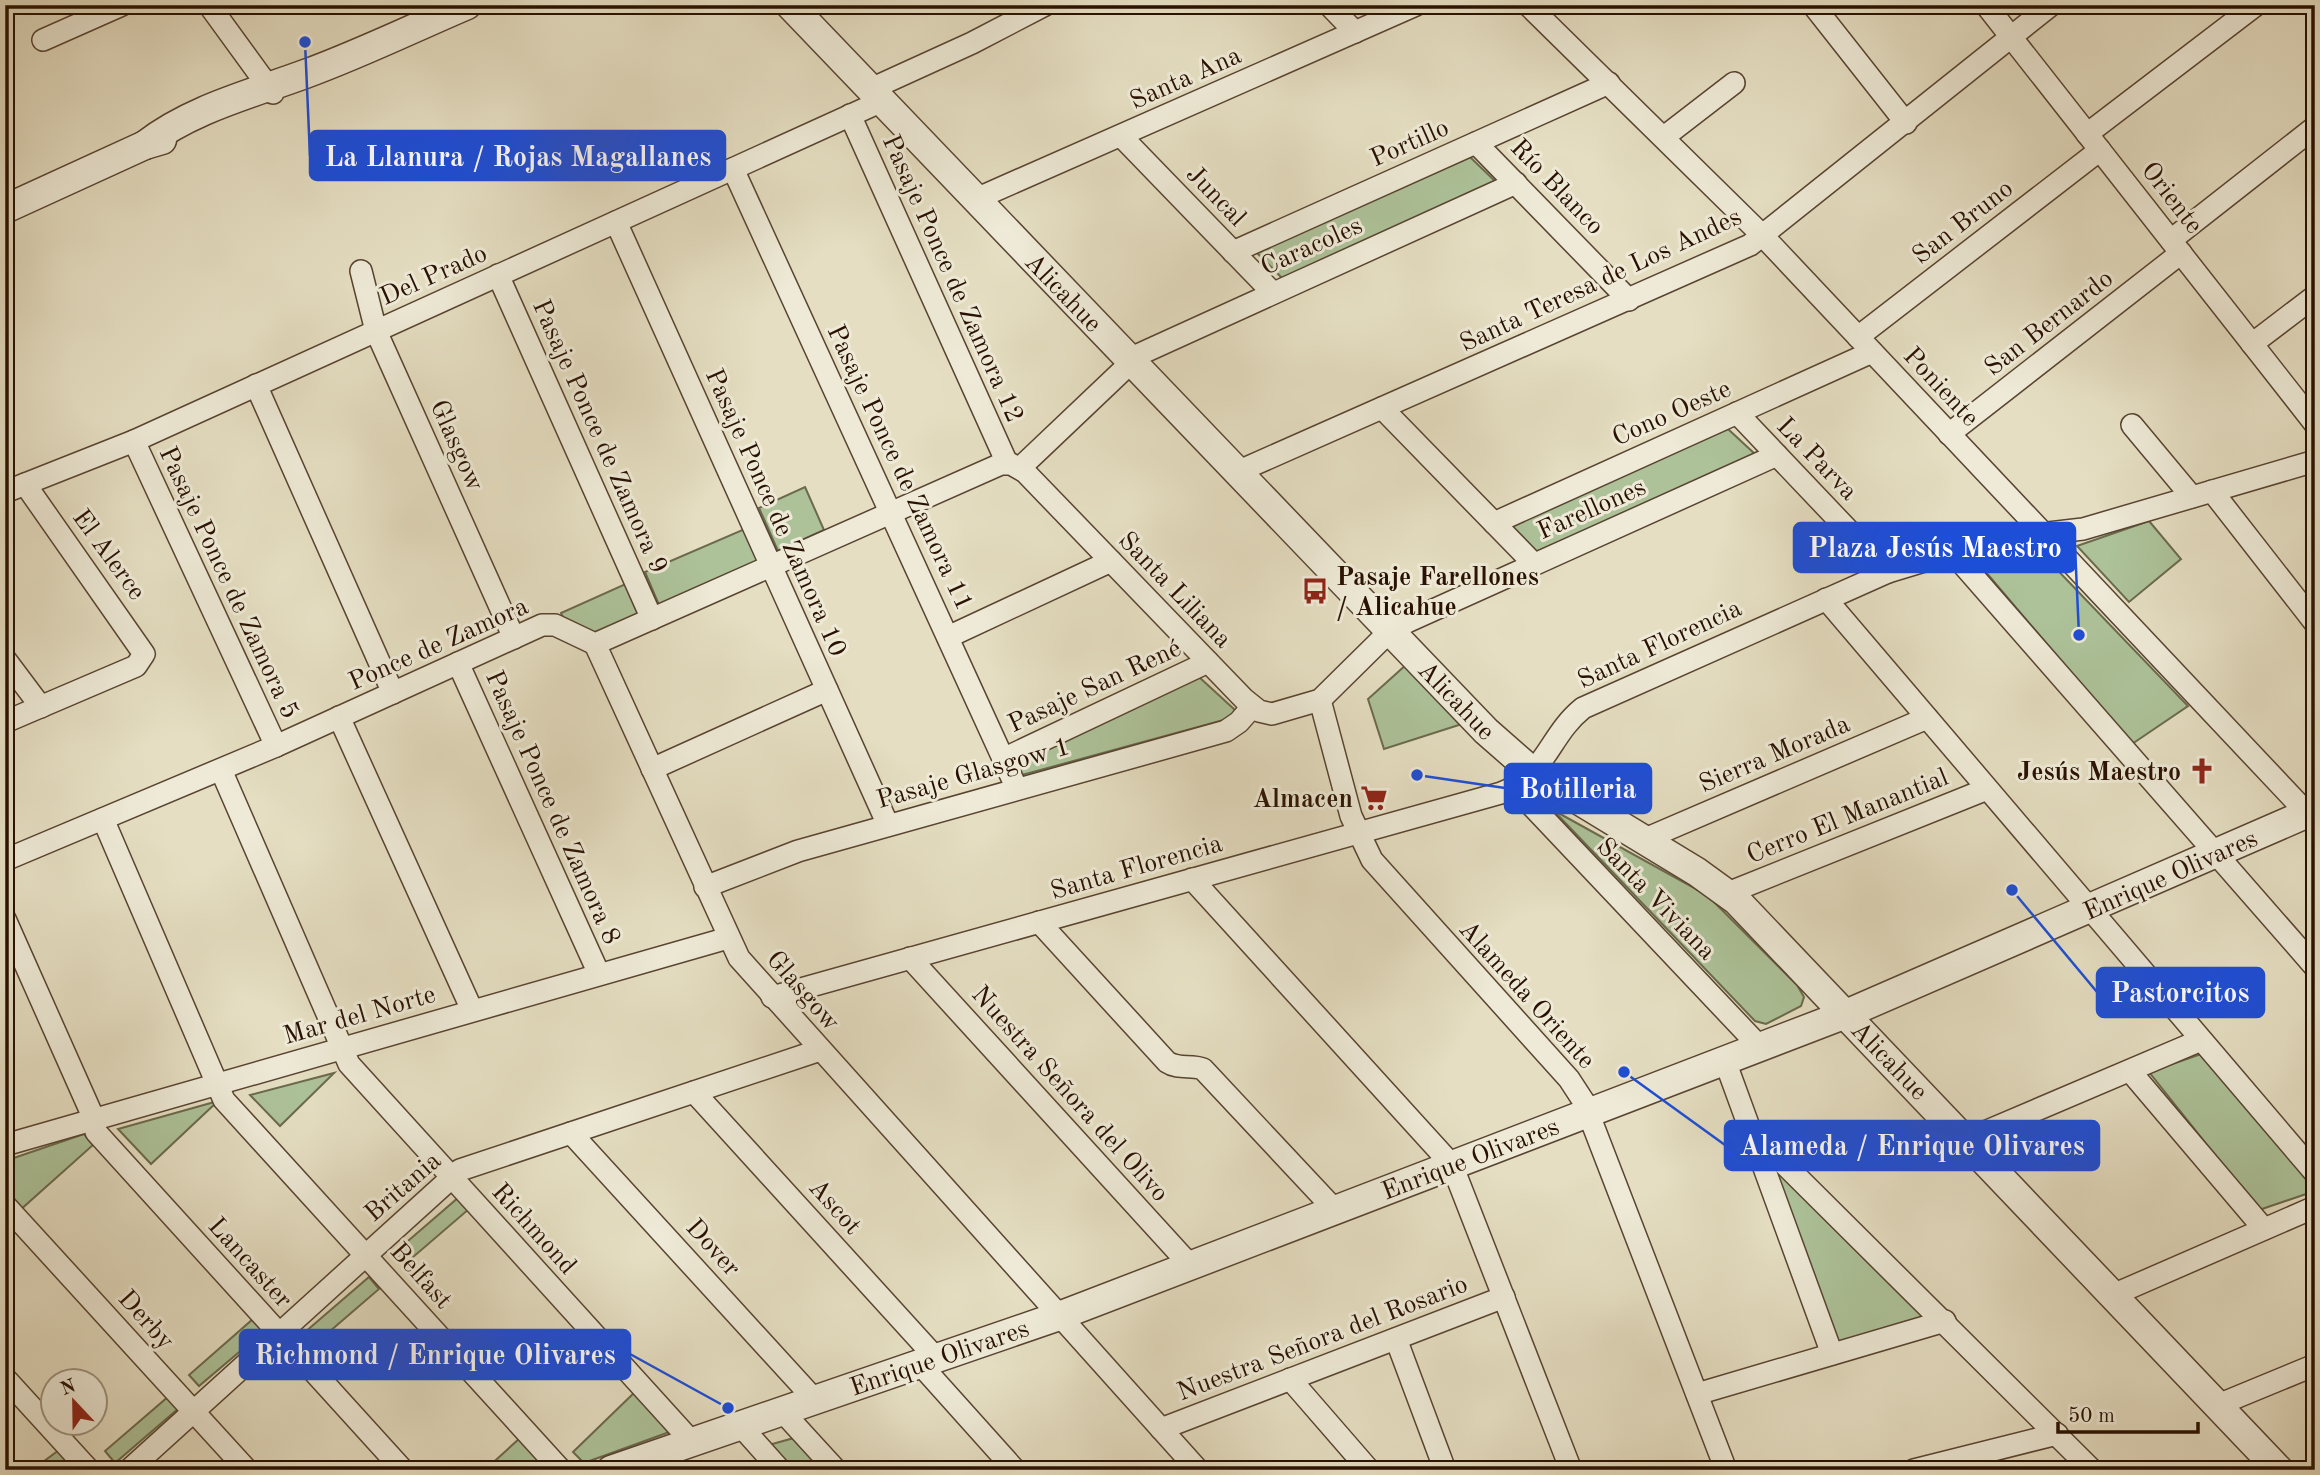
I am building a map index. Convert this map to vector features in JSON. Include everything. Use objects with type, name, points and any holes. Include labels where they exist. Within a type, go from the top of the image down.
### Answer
[{"type":"street","points":[[43,40],[122,5]]},
{"type":"street","points":[[209,5],[271,89]]},
{"type":"street","points":[[5,209],[145,145],[192,130],[271,89],[467,5]]},
{"type":"street","name":"Alicahue","points":[[790,5],[1486,731],[1524,780],[1643,840],[1728,893],[2279,1470]]},
{"type":"street","name":"Del Prado","points":[[15,488],[134,441],[850,115],[876,95],[972,43],[1014,11],[1045,5]]},
{"type":"street","points":[[1329,5],[1355,32]]},
{"type":"street","name":"Santa Ana","points":[[976,199],[1416,5]]},
{"type":"street","name":"Poniente","points":[[1528,5],[1763,236],[2042,534],[2311,811]]},
{"type":"street","points":[[1813,5],[1906,123]]},
{"type":"street","name":"Oriente","points":[[1986,5],[2315,424]]},
{"type":"street","name":"Santa Teresa de Los Andes","points":[[1237,472],[1736,252],[1763,236],[2051,5]]},
{"type":"street","name":"San Bruno","points":[[1865,344],[2094,142],[2232,12],[2256,5]]},
{"type":"street","name":"Portillo","points":[[1233,252],[1609,83]]},
{"type":"street","points":[[1664,138],[1734,83]]},
{"type":"street","name":"Pasaje Ponce de Zamora 12","points":[[850,115],[1014,466]]},
{"type":"street","name":"San Bernardo","points":[[1949,434],[2176,247],[2315,127]]},
{"type":"street","name":"Juncal","points":[[1121,136],[1273,293]]},
{"type":"street","name":"Río Blanco","points":[[1476,142],[1629,300]]},
{"type":"street","name":"Pasaje Ponce de Zamora 11","points":[[733,169],[1017,789]]},
{"type":"street","name":"Caracoles","points":[[1014,466],[1132,362],[1153,347],[1516,183]]},
{"type":"street","name":"Pasaje Ponce de Zamora 10","points":[[616,222],[888,825]]},
{"type":"street","name":"Glasgow","points":[[360,271],[376,331],[514,638]]},
{"type":"street","name":"Pasaje Ponce de Zamora 9","points":[[498,275],[652,619]]},
{"type":"street","points":[[2252,344],[2315,296]]},
{"type":"street","name":"Cono Oeste","points":[[1494,523],[1737,413],[1865,344]]},
{"type":"street","points":[[256,385],[393,693]]},
{"type":"street","points":[[1382,408],[1534,564]]},
{"type":"street","name":"La Parva","points":[[1737,413],[1888,572]]},
{"type":"street","points":[[2132,425],[2202,494],[2315,623]]},
{"type":"street","name":"Pasaje Ponce de Zamora 5","points":[[134,441],[276,746]]},
{"type":"street","name":"Farellones","points":[[1391,631],[1777,455]]},
{"type":"street","name":"Santa Florencia","points":[[772,997],[1357,833],[1524,780],[1564,726],[1583,708],[1888,572],[1997,539],[2082,529],[2315,461]]},
{"type":"street","points":[[596,644],[891,512],[1014,466]]},
{"type":"street","name":"Santa Liliana","points":[[1014,466],[1111,561],[1252,707]]},
{"type":"street","name":"El Alerce","points":[[15,488],[141,646],[144,659],[136,666],[41,707]]},
{"type":"street","points":[[1952,552],[2213,855],[2233,871],[2315,967]]},
{"type":"street","points":[[947,637],[1111,561]]},
{"type":"street","points":[[1825,599],[2315,1174]]},
{"type":"street","name":"Ponce de Zamora","points":[[5,860],[276,746],[548,625],[596,644]]},
{"type":"street","points":[[1252,707],[1272,714],[1320,701],[1391,631]]},
{"type":"street","name":"Glasgow","points":[[596,644],[739,958],[1198,1470]]},
{"type":"street","points":[[5,659],[41,707],[5,722]]},
{"type":"street","name":"Pasaje San René","points":[[1003,759],[1208,662]]},
{"type":"street","name":"Pasaje Ponce de Zamora 8","points":[[458,663],[599,975]]},
{"type":"street","points":[[652,769],[827,690]]},
{"type":"street","name":"Alameda Oriente","points":[[1320,701],[1357,833],[1378,869],[1569,1079],[1589,1113],[1726,1470]]},
{"type":"street","name":"Pasaje Glasgow 1","points":[[705,887],[798,850],[1226,731],[1252,707]]},
{"type":"street","points":[[339,717],[472,1010]]},
{"type":"street","name":"Sierra Morada","points":[[1643,840],[1927,718]]},
{"type":"street","name":"Richmond","points":[[220,770],[355,1072],[692,1442]]},
{"type":"street","name":"Santa Viviana","points":[[1524,780],[1760,1047]]},
{"type":"street","name":"Cerro El Manantial","points":[[1728,893],[1987,789]]},
{"type":"street","name":"Enrique Olivares","points":[[611,1470],[1059,1316],[1846,1014],[2311,811]]},
{"type":"street","name":"Belfast","points":[[103,819],[219,1083],[224,1100],[562,1470]]},
{"type":"street","points":[[1192,879],[1452,1165],[1571,1470]]},
{"type":"street","name":"Lancaster","points":[[5,919],[100,1138],[403,1470]]},
{"type":"street","points":[[1039,922],[1167,1062],[1177,1067],[1195,1066],[1203,1069],[1335,1210]]},
{"type":"street","name":"Mar del Norte","points":[[5,1145],[728,937]]},
{"type":"street","name":"Nuestra Señora del Olivo","points":[[910,958],[1191,1265]]},
{"type":"street","points":[[1966,1140],[2202,1040]]},
{"type":"street","name":"Britania","points":[[130,1470],[460,1170],[820,1050]]},
{"type":"street","points":[[1724,1061],[1832,1354]]},
{"type":"street","points":[[2130,1071],[2264,1229]]},
{"type":"street","name":"Ascot","points":[[694,1092],[928,1361],[1015,1470]]},
{"type":"street","points":[[1750,1130],[2092,1470]]},
{"type":"street","name":"Dover","points":[[571,1133],[815,1399]]},
{"type":"street","name":"Derby","points":[[5,1205],[247,1470]]},
{"type":"street","points":[[2113,1295],[2315,1207]]},
{"type":"street","name":"Nuestra Señora del Rosario","points":[[1161,1429],[1504,1297]]},
{"type":"street","points":[[1697,1394],[1945,1321]]},
{"type":"street","points":[[1396,1339],[1446,1470]]},
{"type":"street","points":[[2218,1405],[2315,1365]]},
{"type":"street","points":[[5,1378],[89,1470]]},
{"type":"street","points":[[1290,1379],[1369,1470]]},
{"type":"street","points":[[782,1411],[836,1470]]},
{"type":"street","points":[[740,1425],[780,1470]]},
{"type":"street","points":[[1914,1470],[2057,1434]]},
{"type":"green space","points":[[1470,157],[1498,184],[1283,279],[1255,251]]},
{"type":"green space","points":[[1728,429],[1756,455],[1533,553],[1508,525]]},
{"type":"green space","points":[[805,487],[824,530],[778,551],[759,508]]},
{"type":"green space","points":[[2149,521],[2181,559],[2129,602],[2077,546]]},
{"type":"green space","points":[[747,528],[759,561],[659,605],[645,572]]},
{"type":"green space","points":[[2042,554],[2188,706],[2132,744],[1979,564]]},
{"type":"green space","points":[[630,582],[643,615],[600,634],[565,622],[561,613]]},
{"type":"green space","points":[[1407,664],[1462,724],[1384,749],[1368,699]]},
{"type":"green space","points":[[1199,677],[1235,710],[1231,718],[1022,775],[1016,760]]},
{"type":"green space","points":[[1553,810],[1707,895],[1797,985],[1804,997],[1801,1006],[1766,1024],[1755,1021]]},
{"type":"green space","points":[[2204,1053],[2315,1186],[2315,1191],[2259,1210],[2149,1072]]},
{"type":"green space","points":[[334,1073],[280,1126],[250,1095]]},
{"type":"green space","points":[[218,1101],[151,1164],[118,1129]]},
{"type":"green space","points":[[84,1134],[93,1145],[19,1211],[5,1195],[5,1161]]},
{"type":"green space","points":[[1773,1164],[1927,1313],[1925,1321],[1842,1345],[1836,1341]]},
{"type":"green space","points":[[459,1197],[469,1209],[405,1264],[394,1253]]},
{"type":"green space","points":[[369,1277],[379,1289],[315,1344],[305,1332]]},
{"type":"green space","points":[[253,1319],[264,1331],[199,1386],[189,1375]]},
{"type":"green space","points":[[638,1389],[675,1430],[584,1463],[573,1452]]},
{"type":"green space","points":[[169,1396],[179,1408],[115,1463],[105,1451]]},
{"type":"green space","points":[[520,1438],[549,1470],[485,1470]]},
{"type":"green space","points":[[794,1438],[823,1470],[786,1470],[765,1446]]},
{"type":"green space","points":[[59,1450],[77,1470],[32,1470]]},
{"type":"place","name":"La Llanura / Rojas Magallanes","points":[[305,42]]},
{"type":"place","name":"Pasaje Farellones / Alicahue","points":[[1315,591]]},
{"type":"place","name":"Plaza Jesús Maestro","points":[[2079,635]]},
{"type":"place","name":"Jesús Maestro","points":[[2202,771]]},
{"type":"place","name":"Botilleria","points":[[1417,775]]},
{"type":"place","name":"Almacen","points":[[1374,798]]},
{"type":"place","name":"Pastorcitos","points":[[2012,890]]},
{"type":"place","name":"Alameda / Enrique Olivares","points":[[1624,1072]]},
{"type":"place","name":"Richmond / Enrique Olivares","points":[[728,1408]]}]
